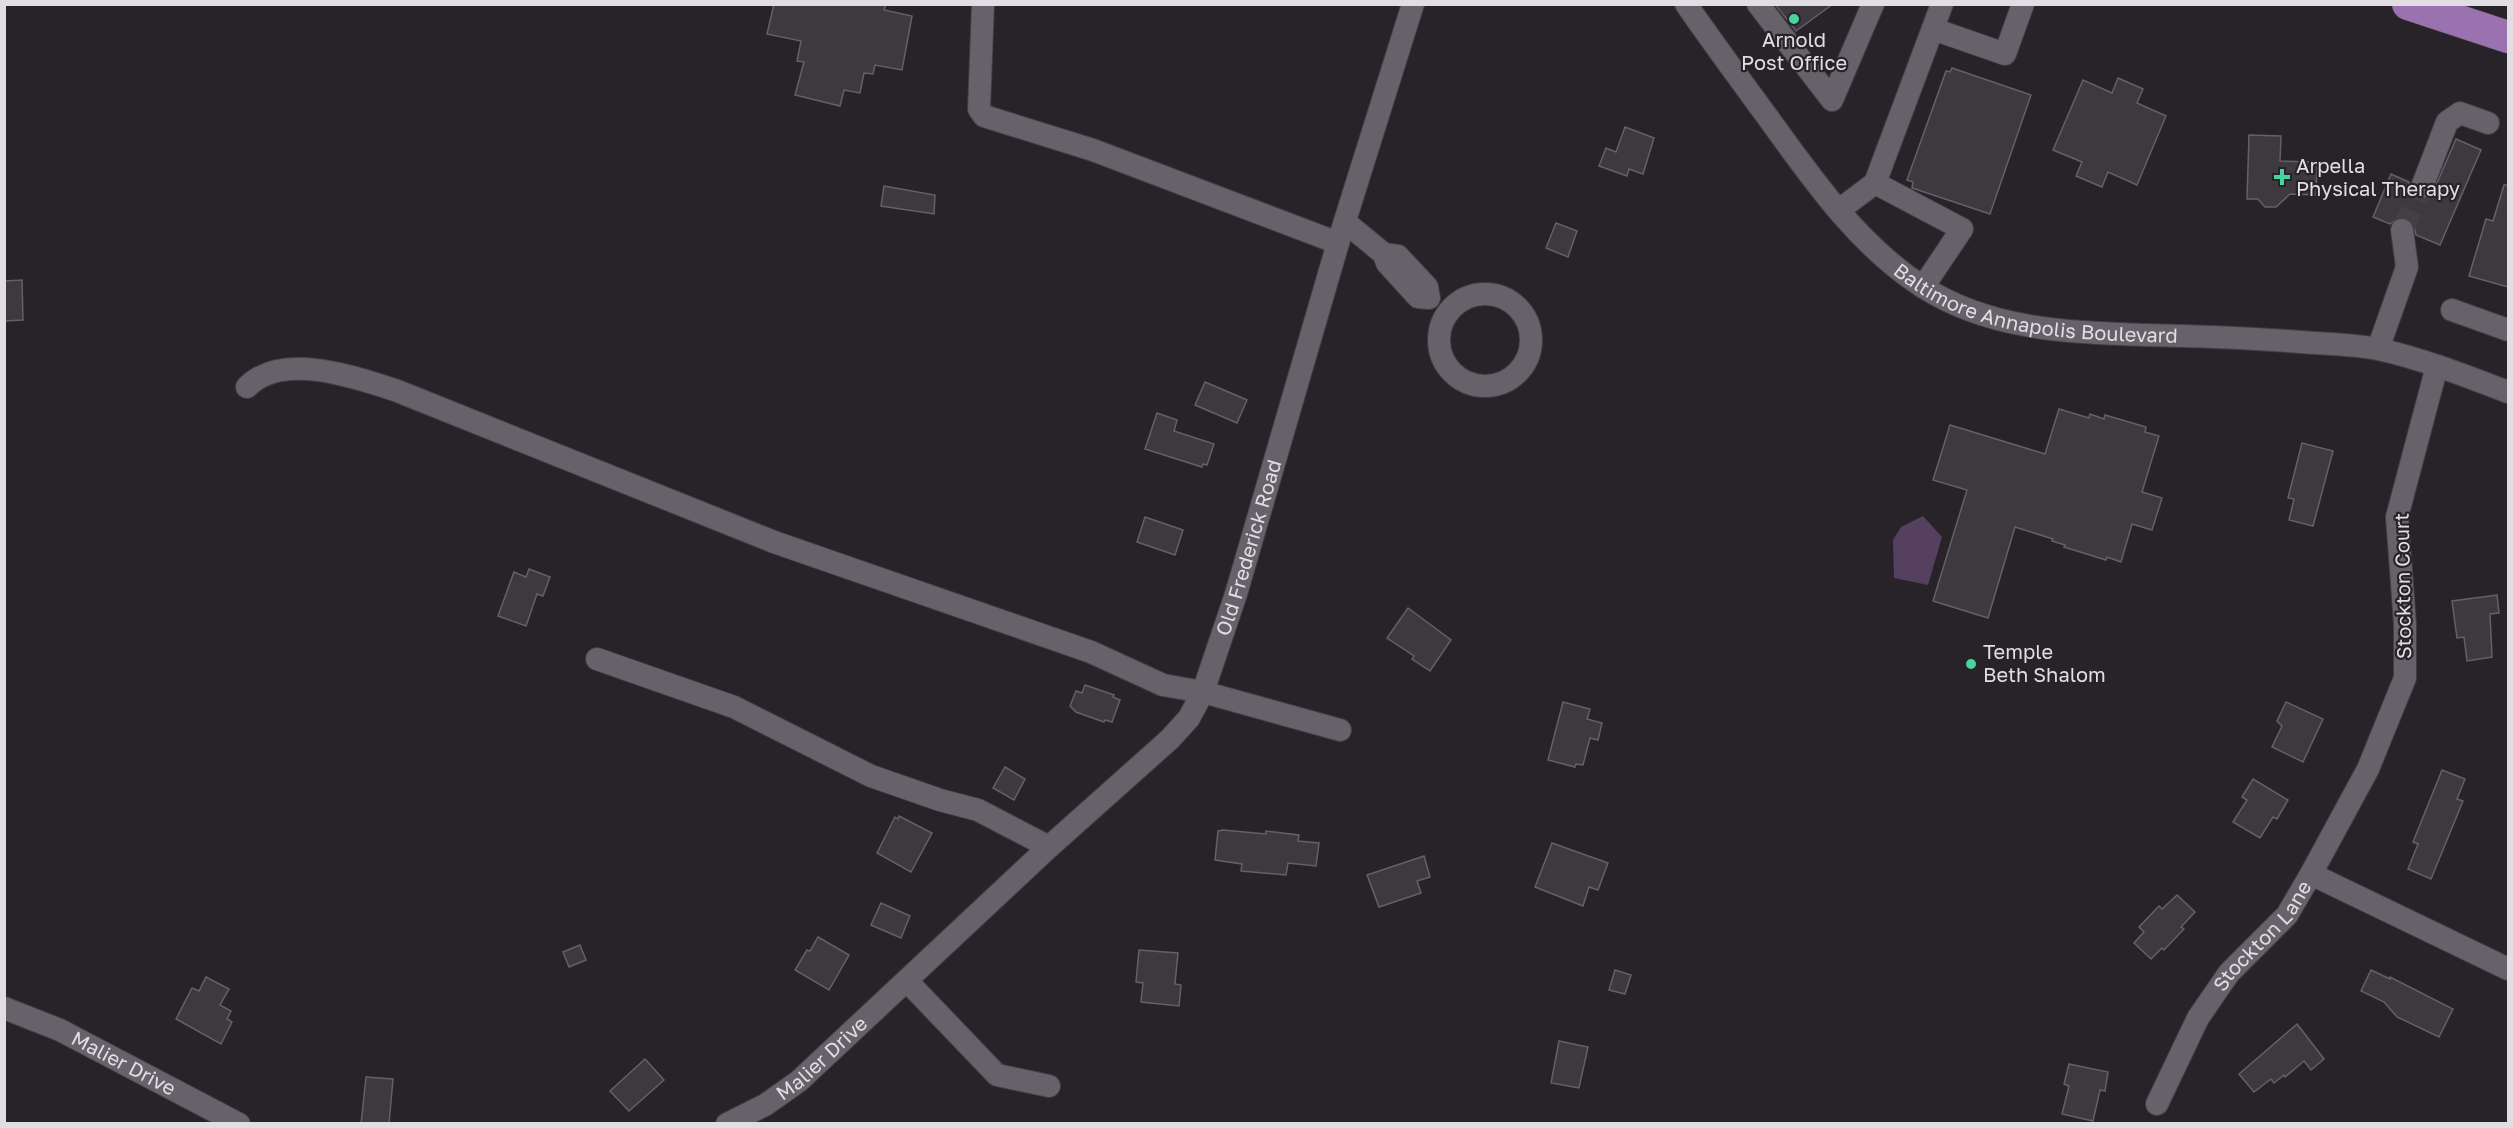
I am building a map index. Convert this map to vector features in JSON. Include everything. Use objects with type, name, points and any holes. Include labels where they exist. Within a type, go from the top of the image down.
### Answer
[{"type":"highway","points":[[2408,4],[2508,37]]},
{"type":"street","points":[[983,4],[979,109],[984,116],[1342,233],[1384,254],[1388,263],[1418,297],[1429,298],[1447,314]]},
{"type":"street","name":"Old Frederick Road","points":[[907,981],[1049,847],[1170,739],[1189,718],[1203,692],[1236,594],[1342,233],[1413,4]]},
{"type":"street","name":"Baltimore Annapolis Boulevard","points":[[1686,4],[1810,176],[1839,210],[1896,267],[1923,287],[1969,312],[1998,321],[2044,329],[2250,338],[2378,349],[2437,366],[2508,392]]},
{"type":"street","points":[[1758,4],[1833,100],[1873,4]]},
{"type":"street","points":[[1839,210],[1875,183],[1942,4]]},
{"type":"street","points":[[1933,29],[2006,54],[2023,4]]},
{"type":"street","points":[[2422,187],[2447,122],[2460,113],[2488,123]]},
{"type":"street","points":[[1875,183],[1962,229],[1923,287]]},
{"type":"street","points":[[2378,349],[2407,267],[2402,230]]},
{"type":"street","points":[[1488,294],[1503,297],[1516,305],[1526,318],[1532,340],[1526,363],[1516,375],[1503,384],[1488,387],[1473,386],[1460,380],[1449,370],[1438,342],[1440,328],[1447,314],[1458,303],[1472,296],[1488,294]]},
{"type":"street","points":[[2452,310],[2508,330]]},
{"type":"street","name":"Stockton Court","points":[[2368,769],[2405,678],[2405,624],[2397,517],[2437,366]]},
{"type":"street","points":[[247,387],[256,378],[284,368],[344,375],[395,390],[774,542],[1080,649],[1164,685],[1203,692],[1340,730]]},
{"type":"street","points":[[597,659],[734,707],[871,776],[940,801],[978,810],[1049,847]]},
{"type":"street","name":"Stockton Lane","points":[[2157,1104],[2198,1018],[2229,973],[2287,915],[2368,769]]},
{"type":"street","points":[[2311,874],[2508,969]]},
{"type":"street","points":[[907,981],[997,1075],[1049,1086]]},
{"type":"street","name":"Malier Drive","points":[[727,1124],[765,1105],[799,1080],[907,981]]},
{"type":"street","name":"Malier Drive","points":[[4,1008],[60,1030],[240,1124]]},
{"type":"shaded area","points":[[1923,516],[1942,537],[1928,585],[1894,578],[1893,540],[1901,527]]},
{"type":"building","points":[[774,4],[886,4],[884,10],[912,16],[902,70],[875,65],[873,74],[864,73],[860,93],[844,90],[840,106],[795,95],[804,62],[797,61],[801,41],[767,34]]},
{"type":"building","name":"Arnold Post Office","points":[[1775,4],[1833,4],[1796,31]]},
{"type":"building","points":[[1952,68],[2031,95],[1990,214],[1912,188],[1913,182],[1907,180],[1946,71],[1950,72]]},
{"type":"building","points":[[2118,78],[2143,89],[2137,103],[2166,116],[2137,185],[2108,172],[2102,187],[2076,176],[2082,162],[2053,150],[2083,80],[2112,93]]},
{"type":"building","points":[[1625,127],[1654,138],[1643,174],[1629,169],[1627,176],[1599,166],[1606,148],[1616,152]]},
{"type":"building","name":"Arpella Physical Therapy","points":[[2249,135],[2281,136],[2280,161],[2317,162],[2316,195],[2290,194],[2276,207],[2265,207],[2258,199],[2247,199]]},
{"type":"building","points":[[2456,139],[2481,150],[2440,245],[2416,235],[2413,222],[2408,218],[2400,217],[2390,224],[2373,217],[2391,174],[2409,182],[2409,190],[2417,199],[2424,200],[2431,197]]},
{"type":"building","points":[[2504,185],[2508,185],[2508,287],[2469,276],[2486,219],[2493,221]]},
{"type":"building","points":[[884,186],[935,195],[934,214],[881,206]]},
{"type":"building","points":[[1556,223],[1577,231],[1568,257],[1546,248]]},
{"type":"building","points":[[22,280],[23,320],[4,321],[4,281]]},
{"type":"building","points":[[1205,382],[1247,400],[1237,423],[1195,405]]},
{"type":"building","name":"Temple Beth Shalom","points":[[2059,409],[2089,418],[2090,414],[2104,419],[2105,415],[2146,427],[2145,432],[2159,436],[2142,492],[2162,498],[2152,530],[2132,524],[2121,562],[2107,557],[2106,560],[2064,547],[2065,545],[2052,541],[2053,539],[2015,527],[1988,618],[1933,601],[1967,490],[1933,480],[1950,425],[2045,454]]},
{"type":"building","points":[[1157,413],[1177,420],[1174,431],[1214,444],[1207,465],[1203,464],[1202,467],[1145,449]]},
{"type":"building","points":[[2302,443],[2333,451],[2313,526],[2289,520],[2294,499],[2288,498]]},
{"type":"building","points":[[1145,517],[1183,530],[1175,555],[1137,542]]},
{"type":"building","points":[[529,569],[550,577],[543,596],[537,594],[526,626],[498,616],[514,572],[526,577]]},
{"type":"building","points":[[2497,595],[2499,613],[2490,614],[2492,657],[2467,661],[2464,637],[2457,638],[2452,601]]},
{"type":"building","points":[[1408,608],[1451,640],[1430,671],[1412,659],[1414,656],[1387,638]]},
{"type":"building","points":[[1085,685],[1114,695],[1113,697],[1120,700],[1112,722],[1105,720],[1104,722],[1076,712],[1070,706],[1076,691],[1082,693]]},
{"type":"building","points":[[1563,702],[1590,709],[1587,719],[1602,723],[1598,740],[1590,738],[1583,765],[1576,764],[1575,767],[1548,760]]},
{"type":"building","points":[[2286,702],[2323,719],[2303,762],[2272,747],[2282,726],[2277,721]]},
{"type":"building","points":[[1005,767],[1025,779],[1014,800],[993,788]]},
{"type":"building","points":[[2442,770],[2465,779],[2457,799],[2463,801],[2431,879],[2408,869],[2418,844],[2413,842]]},
{"type":"building","points":[[2253,779],[2288,800],[2277,819],[2273,817],[2260,838],[2233,822],[2247,800],[2242,797]]},
{"type":"building","points":[[899,816],[932,833],[911,872],[877,853],[895,817],[898,819]]},
{"type":"building","points":[[1218,831],[1266,834],[1266,831],[1299,835],[1298,841],[1319,843],[1316,866],[1288,863],[1286,875],[1241,871],[1242,864],[1215,860]]},
{"type":"building","points":[[1552,843],[1608,863],[1598,890],[1589,887],[1583,906],[1535,887]]},
{"type":"building","points":[[1424,856],[1430,877],[1417,881],[1421,893],[1379,907],[1367,875]]},
{"type":"building","points":[[2177,895],[2195,912],[2181,927],[2184,929],[2164,950],[2162,948],[2151,959],[2134,943],[2144,932],[2139,927],[2159,906],[2162,909]]},
{"type":"building","points":[[881,903],[910,916],[901,938],[871,925]]},
{"type":"building","points":[[818,937],[849,955],[829,990],[795,970]]},
{"type":"building","points":[[580,945],[586,960],[569,967],[563,952]]},
{"type":"building","points":[[1139,950],[1178,953],[1175,984],[1181,985],[1179,1006],[1141,1002],[1143,983],[1136,982]]},
{"type":"building","points":[[1615,970],[1631,975],[1625,994],[1609,990]]},
{"type":"building","points":[[2371,970],[2390,979],[2390,977],[2453,1009],[2439,1037],[2397,1017],[2384,1002],[2361,991]]},
{"type":"building","points":[[206,977],[229,989],[220,1005],[231,1011],[227,1019],[232,1022],[221,1044],[176,1019],[192,988],[199,991]]},
{"type":"building","points":[[2297,1024],[2324,1059],[2311,1070],[2304,1061],[2285,1077],[2284,1075],[2274,1083],[2271,1079],[2254,1092],[2239,1074]]},
{"type":"building","points":[[1559,1041],[1588,1047],[1579,1088],[1551,1083]]},
{"type":"building","points":[[645,1059],[664,1080],[629,1111],[610,1091]]},
{"type":"building","points":[[2069,1064],[2108,1072],[2105,1091],[2100,1090],[2093,1121],[2062,1114],[2069,1086],[2064,1084]]},
{"type":"building","points":[[366,1077],[393,1079],[389,1124],[361,1124]]},
{"type":"tunnel","points":[[2402,230],[2422,187]]},
{"type":"place","name":"Arnold Post Office","points":[[1794,19]]},
{"type":"place","name":"Arpella Physical Therapy","points":[[2282,177]]},
{"type":"place","name":"Temple Beth Shalom","points":[[1971,664]]}]
